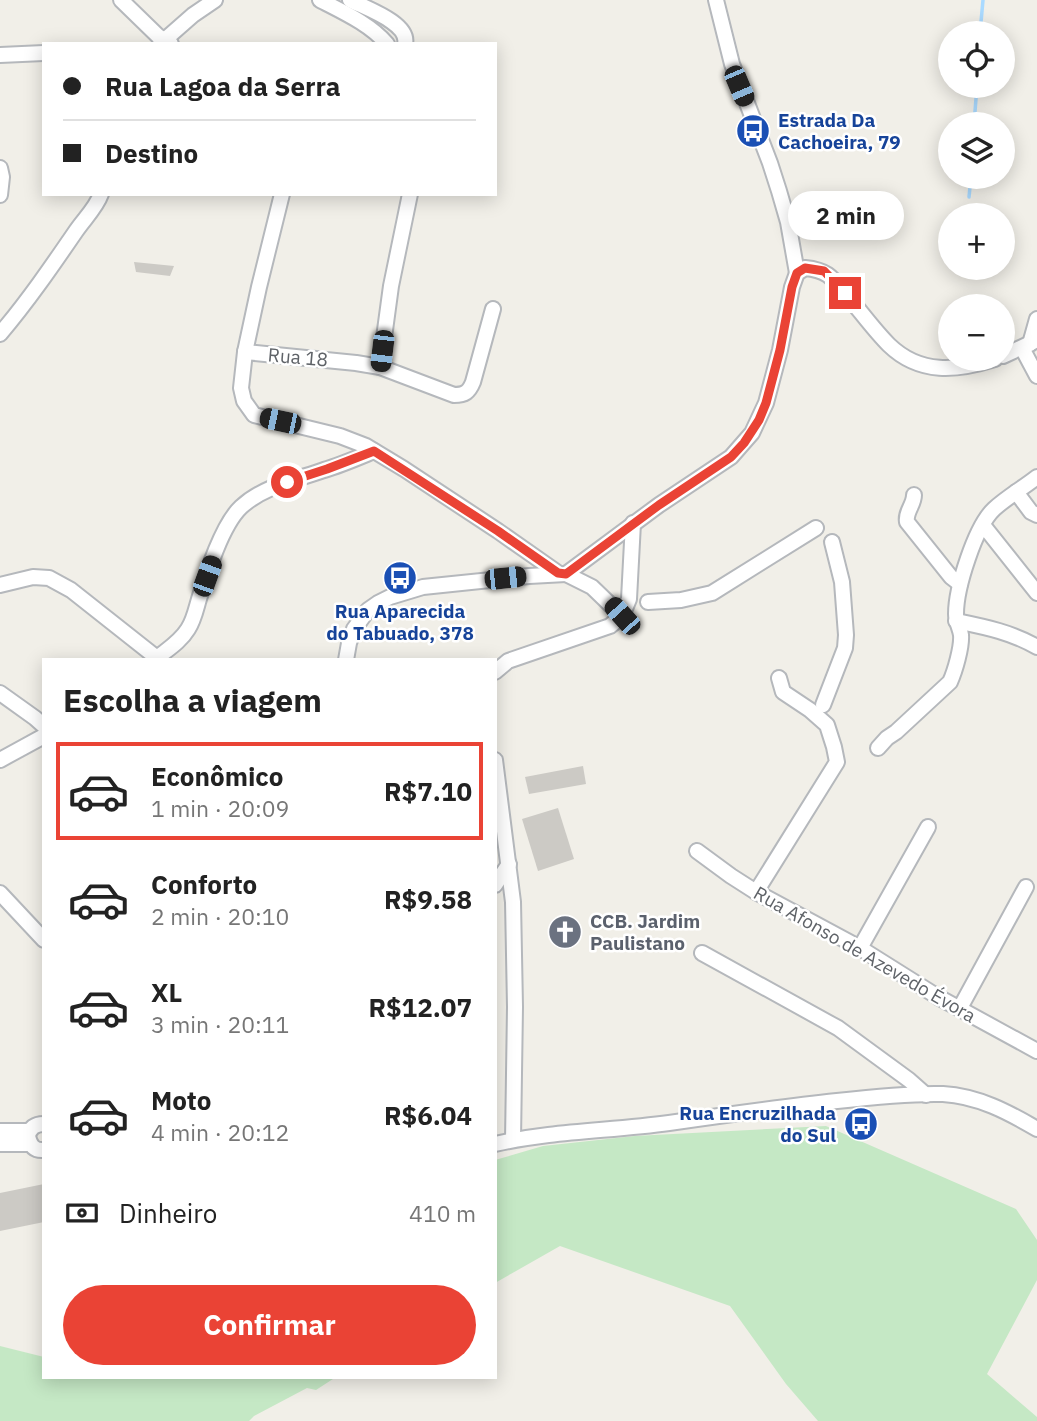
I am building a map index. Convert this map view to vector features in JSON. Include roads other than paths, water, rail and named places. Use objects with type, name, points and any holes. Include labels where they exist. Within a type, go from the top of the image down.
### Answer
[{"type":"street","points":[[121,0],[164,42]]},
{"type":"street","points":[[166,42],[193,15],[215,0]]},
{"type":"street","points":[[320,0],[364,25],[385,42]]},
{"type":"street","points":[[350,0],[399,25],[406,42]]},
{"type":"street","points":[[346,658],[349,643],[361,618],[378,603],[423,587],[562,573],[731,457],[752,433],[770,389],[797,273],[788,222],[779,191],[736,75],[716,0]]},
{"type":"street","points":[[0,55],[42,53]]},
{"type":"street","points":[[0,168],[0,195]]},
{"type":"street","points":[[0,334],[23,307],[83,220],[95,207],[100,196]]},
{"type":"street","points":[[282,196],[245,352],[241,388],[244,401],[254,415],[306,426],[349,439],[374,451],[562,573],[592,587],[622,616]]},
{"type":"street","points":[[380,367],[391,286],[410,196]]},
{"type":"street","points":[[797,273],[805,268],[824,271],[889,345],[905,357],[938,369]]},
{"type":"street","name":"Rua 18","points":[[245,352],[380,367],[454,395],[465,394],[473,382],[493,309]]},
{"type":"street","points":[[1037,319],[1030,344],[1037,376]]},
{"type":"street","points":[[0,585],[33,577],[49,578],[71,590],[157,658],[177,643],[192,623],[223,531],[232,516],[250,500],[272,488],[374,451]]},
{"type":"street","points":[[878,748],[950,682],[960,642],[956,621],[960,584],[983,525],[994,509],[1037,477]]},
{"type":"street","points":[[1016,492],[1031,512],[1037,514]]},
{"type":"street","points":[[915,495],[906,515],[907,522],[951,577],[960,584]]},
{"type":"street","points":[[497,670],[508,661],[613,625],[622,616],[629,599],[633,523]]},
{"type":"street","points":[[983,525],[1037,593]]},
{"type":"street","points":[[648,602],[681,600],[712,593],[817,528]]},
{"type":"street","points":[[823,705],[845,648],[846,635],[842,582],[832,542]]},
{"type":"street","points":[[956,621],[996,629],[1020,637],[1037,647]]},
{"type":"street","points":[[756,892],[836,762],[827,725],[783,692],[779,678]]},
{"type":"street","points":[[0,693],[42,724]]},
{"type":"street","points":[[0,760],[42,737]]},
{"type":"street","points":[[497,775],[513,901],[513,1140]]},
{"type":"street","points":[[860,948],[928,827]]},
{"type":"street","name":"Rua Afonso de Azevedo Évora","points":[[697,851],[756,892],[860,948],[921,987],[1037,1051]]},
{"type":"street","points":[[497,882],[509,864]]},
{"type":"street","points":[[960,1008],[1026,887]]},
{"type":"street","points":[[0,893],[42,938]]},
{"type":"street","points":[[702,953],[838,1028],[926,1095]]},
{"type":"street","points":[[497,1144],[804,1105],[943,1094],[980,1101],[1037,1129]]},
{"type":"street","points":[[0,1144],[29,1137],[37,1124],[42,1124]]},
{"type":"street","points":[[0,1131],[29,1137],[36,1149],[42,1150]]},
{"type":"waterway","points":[[981,21],[983,0]]},
{"type":"waterway","points":[[975,112],[976,98]]},
{"type":"waterway","points":[[969,197],[970,189]]},
{"type":"place","name":"Estrada Da Cachoeira, 79","points":[[753,131]]},
{"type":"place","name":"Rua Aparecida do Tabuado, 378","points":[[400,578]]},
{"type":"place","name":"CCB. Jardim Paulistano","points":[[565,932]]},
{"type":"place","name":"Rua Encruzilhada do Sul","points":[[861,1124]]}]
